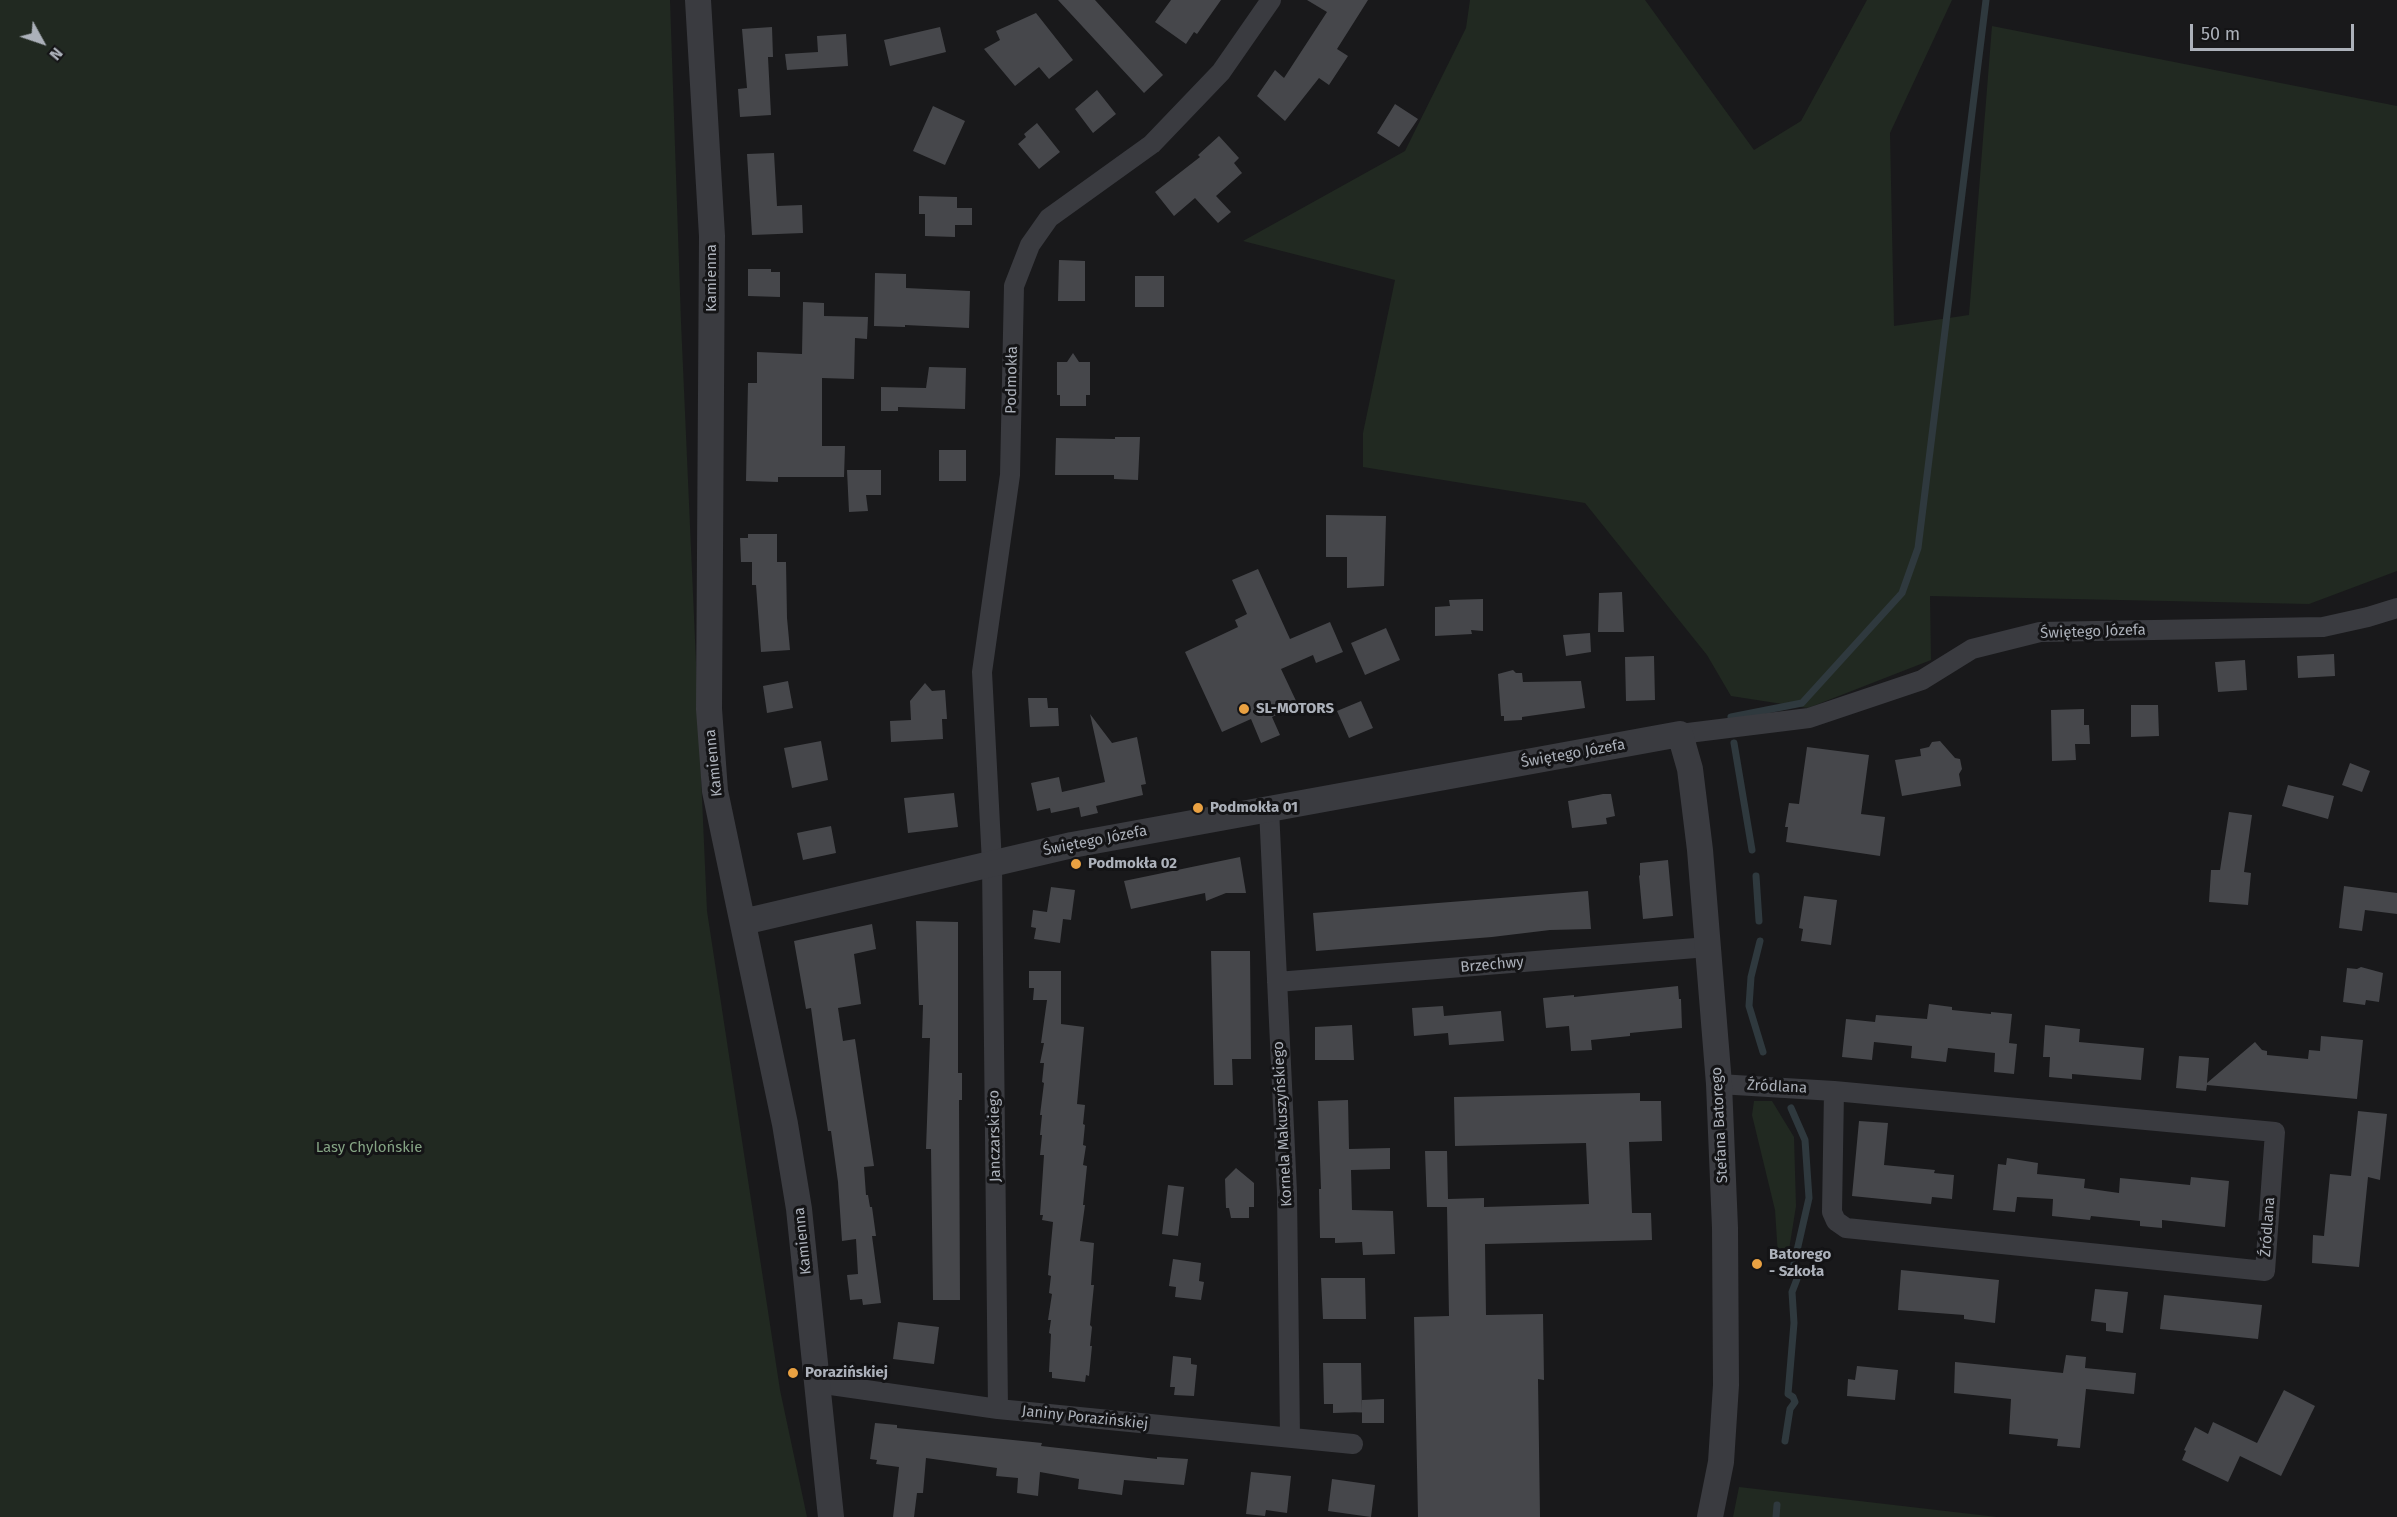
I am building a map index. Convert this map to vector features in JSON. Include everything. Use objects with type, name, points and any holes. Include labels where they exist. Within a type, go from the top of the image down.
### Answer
[{"type":"street","name":"Kamienna","points":[[698,0],[712,236],[709,709],[715,791],[785,1124],[800,1209],[831,1517]]},
{"type":"street","name":"Podmokła","points":[[992,863],[982,672],[1010,475],[1014,286],[1030,245],[1049,218],[1152,144],[1221,72],[1271,0]]},
{"type":"street","name":"Świętego Józefa","points":[[743,922],[1072,845],[1680,734],[1809,718],[1922,680],[1972,649],[2040,632],[2323,627],[2397,608]]},
{"type":"street","name":"Stefana Batorego","points":[[1680,734],[1691,781],[1708,947],[1719,1084],[1727,1280],[1726,1385],[1721,1462],[1710,1517]]},
{"type":"street","name":"Kornela Makuszyńskiego","points":[[1269,809],[1287,1192],[1290,1438]]},
{"type":"street","name":"Janczarskiego","points":[[992,863],[999,1409]]},
{"type":"street","name":"Brzechwy","points":[[1277,982],[1708,947]]},
{"type":"street","name":"Źródlana","points":[[1719,1084],[1834,1091],[2275,1132],[2265,1271],[1846,1228],[1836,1221],[1832,1212],[1834,1091]]},
{"type":"street","name":"Janiny Porazińskiej","points":[[818,1386],[831,1385],[999,1409],[1353,1444]]},
{"type":"green space","name":"Lasy Chylońskie","points":[[0,0],[670,0],[681,322],[707,911],[780,1390],[807,1517],[0,1517]]},
{"type":"green space","points":[[1470,0],[1645,0],[1754,150],[1801,121],[1867,0],[1952,0],[1890,133],[1894,326],[1969,315],[1992,26],[2397,106],[2397,571],[2309,604],[1930,596],[1931,660],[1808,708],[1731,696],[1707,655],[1585,503],[1363,467],[1363,433],[1395,280],[1243,241],[1405,151],[1466,28]]},
{"type":"green space","points":[[1754,1101],[1772,1101],[1794,1137],[1796,1206],[1788,1256],[1778,1256],[1775,1210],[1752,1115]]},
{"type":"green space","points":[[1739,1487],[1997,1517],[1733,1517]]},
{"type":"building","points":[[1058,0],[1095,0],[1163,75],[1144,93]]},
{"type":"building","points":[[1171,0],[1221,0],[1197,34],[1194,32],[1186,44],[1155,22]]},
{"type":"building","points":[[1307,0],[1368,0],[1337,49],[1348,56],[1329,85],[1319,78],[1285,121],[1257,96],[1275,70],[1284,78],[1327,12]]},
{"type":"building","points":[[1036,13],[1073,60],[1049,79],[1039,67],[1015,86],[984,49],[1000,40],[996,31]]},
{"type":"building","points":[[772,27],[773,57],[768,57],[771,115],[740,117],[738,89],[747,88],[742,29]]},
{"type":"building","points":[[940,27],[946,52],[890,66],[884,40]]},
{"type":"building","points":[[846,34],[848,66],[787,70],[785,54],[818,52],[817,36]]},
{"type":"building","points":[[1097,90],[1116,114],[1093,133],[1075,109]]},
{"type":"building","points":[[1395,104],[1418,119],[1399,147],[1377,133]]},
{"type":"building","points":[[933,106],[965,121],[945,165],[913,151]]},
{"type":"building","points":[[1037,123],[1060,152],[1039,169],[1018,144],[1026,137],[1024,134]]},
{"type":"building","points":[[1219,136],[1239,158],[1234,163],[1242,173],[1216,196],[1231,212],[1218,223],[1195,198],[1174,216],[1155,192],[1200,157],[1198,155]]},
{"type":"building","points":[[774,153],[777,206],[802,205],[803,233],[752,235],[747,154]]},
{"type":"building","points":[[919,196],[957,197],[957,208],[972,208],[972,225],[955,225],[955,237],[925,236],[925,214],[919,214]]},
{"type":"building","points":[[1059,260],[1085,261],[1085,301],[1058,301]]},
{"type":"building","points":[[748,269],[771,269],[771,272],[780,272],[780,297],[748,296]]},
{"type":"building","points":[[875,273],[906,274],[906,288],[970,291],[969,328],[874,326]]},
{"type":"building","points":[[1135,276],[1164,276],[1164,307],[1135,307]]},
{"type":"building","points":[[803,302],[824,303],[824,316],[868,317],[867,339],[855,338],[854,379],[822,378],[822,446],[845,446],[844,477],[778,477],[778,482],[746,481],[748,383],[757,383],[757,352],[802,354]]},
{"type":"building","points":[[1073,353],[1079,362],[1090,362],[1090,395],[1086,395],[1086,406],[1060,406],[1060,395],[1057,395],[1057,362],[1067,362]]},
{"type":"building","points":[[929,367],[966,368],[965,409],[898,407],[898,411],[881,411],[881,387],[926,388]]},
{"type":"building","points":[[1115,437],[1140,437],[1138,480],[1114,479],[1114,475],[1055,475],[1056,438],[1115,439]]},
{"type":"building","points":[[939,450],[966,450],[966,481],[939,481]]},
{"type":"building","points":[[847,470],[881,470],[881,495],[866,495],[868,511],[849,512]]},
{"type":"building","points":[[1326,515],[1386,516],[1384,586],[1347,588],[1347,557],[1326,557]]},
{"type":"building","points":[[748,534],[777,534],[777,562],[786,562],[790,650],[761,652],[756,585],[752,585],[752,562],[741,562],[740,538],[748,538]]},
{"type":"building","points":[[1258,569],[1290,639],[1330,622],[1343,652],[1316,663],[1313,655],[1281,669],[1298,705],[1272,717],[1280,735],[1261,743],[1251,719],[1222,732],[1185,652],[1238,627],[1235,620],[1247,614],[1232,580]]},
{"type":"building","points":[[1622,592],[1624,632],[1598,632],[1599,593]]},
{"type":"building","points":[[1483,599],[1483,631],[1471,630],[1472,634],[1435,636],[1435,607],[1450,606],[1449,600]]},
{"type":"building","points":[[1386,628],[1400,660],[1365,675],[1351,643]]},
{"type":"building","points":[[1590,633],[1591,652],[1566,656],[1563,635]]},
{"type":"building","points":[[2334,654],[2335,676],[2298,678],[2297,656]]},
{"type":"building","points":[[1654,656],[1655,700],[1626,701],[1625,657]]},
{"type":"building","points":[[2245,660],[2247,690],[2218,692],[2215,662]]},
{"type":"building","points":[[1513,670],[1516,673],[1522,673],[1523,682],[1581,681],[1585,708],[1522,717],[1522,720],[1504,721],[1504,716],[1501,716],[1498,674]]},
{"type":"building","points":[[788,681],[793,708],[767,713],[763,686]]},
{"type":"building","points":[[925,683],[932,691],[945,690],[947,719],[942,719],[943,739],[891,742],[890,721],[911,720],[910,701]]},
{"type":"building","points":[[1028,698],[1047,698],[1048,708],[1058,708],[1059,726],[1030,727]]},
{"type":"building","points":[[1361,701],[1373,728],[1349,738],[1337,711]]},
{"type":"building","points":[[2131,705],[2158,705],[2159,736],[2131,737]]},
{"type":"building","points":[[2084,709],[2084,725],[2089,725],[2090,744],[2075,744],[2076,760],[2052,761],[2051,710]]},
{"type":"building","points":[[1090,714],[1112,743],[1137,737],[1146,784],[1141,785],[1143,795],[1096,806],[1098,813],[1081,817],[1079,807],[1051,813],[1050,808],[1037,811],[1031,783],[1059,777],[1062,792],[1105,782]]},
{"type":"building","points":[[821,741],[828,780],[792,788],[784,748]]},
{"type":"building","points":[[1940,741],[1955,758],[1960,759],[1961,786],[1902,796],[1895,760],[1921,756],[1920,749],[1929,747],[1932,742]]},
{"type":"building","points":[[1807,747],[1869,755],[1861,814],[1885,817],[1880,856],[1786,842],[1788,827],[1785,827],[1789,803],[1799,804]]},
{"type":"building","points":[[2350,763],[2370,771],[2362,792],[2342,785]]},
{"type":"building","points":[[2288,785],[2334,796],[2328,819],[2282,806]]},
{"type":"building","points":[[954,793],[958,827],[908,833],[904,798]]},
{"type":"building","points":[[1611,794],[1615,816],[1606,818],[1607,824],[1572,828],[1568,801]]},
{"type":"building","points":[[2229,812],[2252,815],[2244,872],[2251,873],[2248,905],[2209,902],[2211,870],[2220,870]]},
{"type":"building","points":[[831,826],[836,853],[803,860],[797,833]]},
{"type":"building","points":[[1240,857],[1246,893],[1226,893],[1206,901],[1205,893],[1131,909],[1124,881]]},
{"type":"building","points":[[1668,860],[1673,916],[1643,919],[1640,863]]},
{"type":"building","points":[[2344,886],[2397,893],[2397,914],[2365,910],[2362,931],[2339,928]]},
{"type":"building","points":[[1051,887],[1075,890],[1071,920],[1063,919],[1060,943],[1034,939],[1036,928],[1031,927],[1033,910],[1047,912]]},
{"type":"building","points":[[1588,891],[1591,929],[1550,930],[1316,951],[1313,913]]},
{"type":"building","points":[[1804,896],[1837,900],[1831,945],[1801,941],[1803,929],[1799,928]]},
{"type":"building","points":[[916,921],[958,922],[958,1073],[962,1073],[962,1100],[959,1100],[960,1300],[933,1300],[931,1149],[926,1149],[930,1038],[922,1038],[923,1005],[919,1005]]},
{"type":"building","points":[[872,924],[876,949],[854,954],[861,1004],[838,1008],[843,1041],[855,1039],[874,1166],[864,1167],[866,1195],[872,1207],[876,1236],[872,1236],[881,1303],[863,1305],[862,1299],[850,1300],[847,1275],[858,1274],[856,1239],[842,1241],[838,1182],[831,1131],[828,1131],[811,1008],[806,1009],[794,941]]},
{"type":"building","points":[[1211,951],[1250,951],[1251,1059],[1232,1059],[1233,1085],[1214,1085]]},
{"type":"building","points":[[2361,967],[2383,973],[2379,1002],[2366,1000],[2365,1005],[2343,1002],[2347,968]]},
{"type":"building","points":[[1029,971],[1061,971],[1061,1024],[1084,1027],[1077,1104],[1085,1105],[1083,1145],[1086,1146],[1083,1165],[1087,1166],[1080,1241],[1094,1243],[1091,1285],[1094,1285],[1090,1325],[1092,1327],[1090,1346],[1092,1346],[1089,1376],[1086,1375],[1085,1382],[1052,1378],[1052,1372],[1049,1372],[1051,1320],[1048,1320],[1052,1294],[1049,1293],[1051,1276],[1048,1275],[1053,1222],[1042,1220],[1043,1215],[1040,1215],[1044,1155],[1040,1155],[1042,1115],[1040,1115],[1044,1063],[1040,1063],[1047,1000],[1033,1000],[1034,988],[1029,988]]},
{"type":"building","points":[[1678,986],[1682,1028],[1630,1033],[1630,1036],[1591,1040],[1592,1050],[1571,1051],[1569,1026],[1546,1028],[1543,998]]},
{"type":"building","points":[[1929,1004],[1952,1007],[1952,1010],[2012,1014],[2009,1043],[2017,1044],[2014,1074],[1994,1072],[1995,1053],[1948,1048],[1946,1062],[1911,1058],[1912,1046],[1874,1042],[1872,1060],[1842,1057],[1846,1019],[1875,1022],[1876,1015],[1927,1019]]},
{"type":"building","points":[[1443,1006],[1444,1016],[1501,1011],[1504,1041],[1449,1045],[1448,1033],[1414,1036],[1412,1008]]},
{"type":"building","points":[[1352,1025],[1354,1060],[1315,1060],[1315,1027]]},
{"type":"building","points":[[2045,1025],[2080,1029],[2079,1042],[2144,1048],[2141,1080],[2072,1074],[2072,1079],[2049,1077],[2050,1057],[2043,1057]]},
{"type":"building","points":[[2321,1036],[2363,1040],[2357,1099],[2207,1085],[2206,1091],[2176,1088],[2179,1056],[2209,1058],[2207,1083],[2255,1042],[2262,1050],[2267,1051],[2267,1055],[2308,1059],[2309,1050],[2320,1051]]},
{"type":"building","points":[[1640,1093],[1640,1101],[1661,1101],[1662,1141],[1629,1142],[1632,1213],[1651,1213],[1652,1240],[1485,1244],[1486,1315],[1543,1314],[1544,1380],[1538,1379],[1540,1517],[1418,1517],[1414,1317],[1449,1316],[1447,1207],[1427,1207],[1425,1151],[1447,1151],[1448,1199],[1484,1198],[1484,1207],[1589,1204],[1586,1143],[1455,1146],[1454,1097]]},
{"type":"building","points":[[1348,1100],[1349,1149],[1390,1148],[1390,1169],[1351,1170],[1352,1210],[1393,1211],[1395,1254],[1363,1255],[1362,1242],[1335,1243],[1335,1238],[1320,1238],[1318,1101]]},
{"type":"building","points":[[2358,1111],[2387,1114],[2380,1180],[2368,1177],[2359,1267],[2312,1263],[2313,1235],[2324,1236],[2330,1174],[2351,1176]]},
{"type":"building","points":[[1859,1121],[1888,1123],[1884,1165],[1935,1170],[1934,1173],[1954,1175],[1952,1199],[1932,1197],[1931,1204],[1852,1196]]},
{"type":"building","points":[[2007,1158],[2038,1163],[2037,1174],[2085,1179],[2084,1188],[2119,1193],[2120,1178],[2190,1185],[2191,1177],[2229,1181],[2225,1227],[2162,1220],[2162,1228],[2140,1226],[2140,1221],[2091,1216],[2090,1220],[2052,1216],[2053,1199],[2017,1197],[2015,1212],[1993,1210],[1998,1164],[2006,1165]]},
{"type":"building","points":[[1236,1168],[1254,1183],[1254,1207],[1249,1207],[1249,1218],[1231,1218],[1229,1208],[1226,1208],[1225,1179]]},
{"type":"building","points":[[1168,1185],[1184,1187],[1178,1236],[1162,1234]]},
{"type":"building","points":[[1173,1259],[1201,1263],[1199,1281],[1204,1282],[1201,1300],[1175,1297],[1176,1287],[1169,1286]]},
{"type":"building","points":[[1901,1270],[1999,1280],[1995,1323],[1964,1319],[1964,1315],[1898,1310]]},
{"type":"building","points":[[1321,1278],[1365,1278],[1366,1319],[1323,1319]]},
{"type":"building","points":[[2095,1289],[2128,1292],[2123,1333],[2106,1331],[2106,1323],[2091,1321]]},
{"type":"building","points":[[2164,1295],[2262,1305],[2258,1339],[2160,1329]]},
{"type":"building","points":[[898,1322],[939,1327],[934,1364],[893,1359]]},
{"type":"building","points":[[2066,1355],[2086,1357],[2085,1368],[2136,1373],[2134,1394],[2086,1389],[2080,1448],[2057,1446],[2058,1439],[2009,1434],[2011,1399],[1954,1393],[1955,1362],[2063,1373]]},
{"type":"building","points":[[1173,1356],[1191,1358],[1191,1364],[1197,1365],[1194,1396],[1174,1395],[1175,1387],[1170,1387]]},
{"type":"building","points":[[1323,1363],[1361,1363],[1362,1412],[1333,1413],[1333,1404],[1324,1404]]},
{"type":"building","points":[[1857,1366],[1898,1370],[1895,1400],[1847,1396],[1848,1379],[1855,1380]]},
{"type":"building","points":[[2284,1390],[2315,1406],[2281,1476],[2240,1456],[2228,1482],[2182,1460],[2186,1451],[2184,1450],[2195,1427],[2208,1434],[2213,1422],[2257,1443]]},
{"type":"building","points":[[1384,1399],[1384,1423],[1362,1423],[1362,1400]]},
{"type":"building","points":[[875,1423],[897,1425],[897,1428],[1042,1443],[1041,1446],[1157,1459],[1157,1457],[1188,1459],[1184,1485],[1124,1480],[1122,1495],[1078,1489],[1079,1479],[1040,1472],[1038,1496],[1017,1493],[1018,1478],[996,1476],[997,1468],[926,1458],[923,1493],[917,1493],[914,1517],[893,1517],[899,1467],[876,1464],[877,1460],[870,1459]]},
{"type":"building","points":[[1251,1472],[1291,1476],[1287,1513],[1266,1510],[1265,1516],[1246,1514]]},
{"type":"building","points":[[1332,1479],[1375,1485],[1371,1517],[1328,1511]]},
{"type":"waterway","points":[[1731,717],[1802,703],[1902,593],[1918,548],[1986,0]]},
{"type":"waterway","points":[[1734,743],[1752,850]]},
{"type":"waterway","points":[[1756,876],[1759,921]]},
{"type":"waterway","points":[[1760,941],[1751,977],[1749,1006],[1763,1052]]},
{"type":"waterway","points":[[1785,1441],[1790,1409],[1795,1402],[1788,1394],[1794,1323],[1792,1292],[1797,1279],[1793,1268],[1809,1198],[1805,1140],[1791,1108]]},
{"type":"waterway","points":[[1776,1517],[1777,1505]]},
{"type":"place","name":"SL-MOTORS","points":[[1244,709]]},
{"type":"place","name":"Podmokła 01","points":[[1198,808]]},
{"type":"place","name":"Podmokła 02","points":[[1076,864]]},
{"type":"place","name":"Batorego - Szkoła","points":[[1757,1264]]},
{"type":"place","name":"Porazińskiej","points":[[793,1373]]}]
